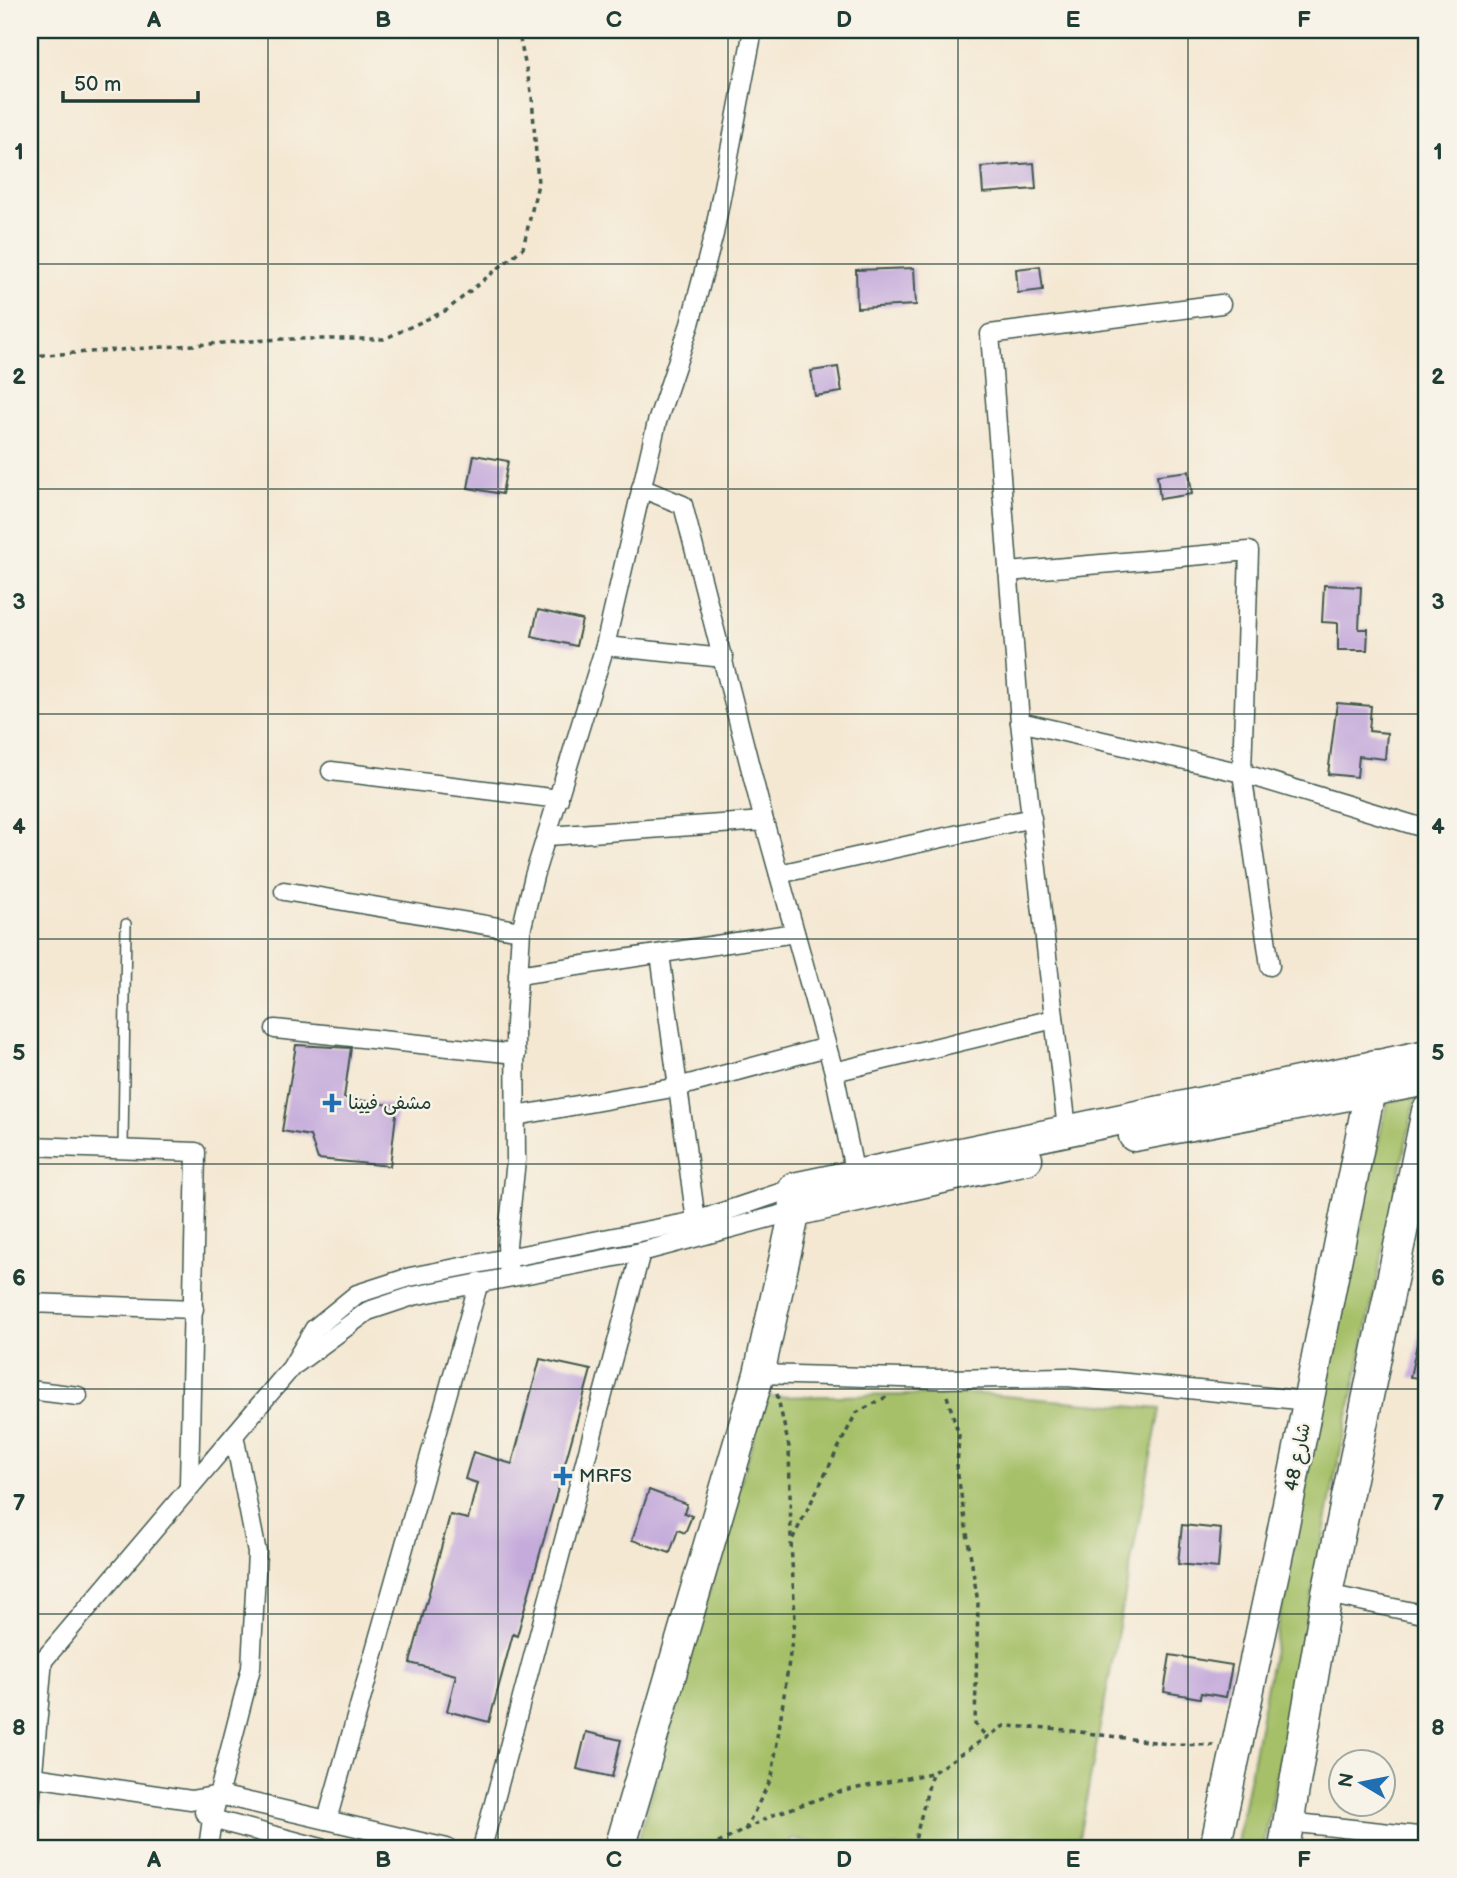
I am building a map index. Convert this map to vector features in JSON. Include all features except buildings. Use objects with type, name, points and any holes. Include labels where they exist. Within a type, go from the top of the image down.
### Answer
[{"type":"main road","points":[[795,1199],[1073,1148],[1294,1103],[1373,1078],[1427,1055]]},
{"type":"main road","points":[[795,1199],[855,1175],[1067,1129],[1373,1078],[1427,1080]]},
{"type":"main road","name":"48 شارع","points":[[1215,1848],[1309,1401],[1373,1078]]},
{"type":"main road","points":[[1286,1835],[1327,1594],[1427,1111]]},
{"type":"main road","points":[[620,1848],[759,1374],[795,1199]]},
{"type":"street","points":[[509,1277],[507,1258],[514,1190],[518,975],[522,931],[534,876],[605,646],[640,488],[714,234],[753,30]]},
{"type":"street","points":[[1067,1129],[1020,722],[990,334],[1222,304]]},
{"type":"street","points":[[640,488],[683,505],[764,821],[834,1072],[855,1175]]},
{"type":"street","points":[[1007,572],[1249,551],[1242,773],[1270,965]]},
{"type":"street","points":[[605,646],[724,658]]},
{"type":"street","points":[[1020,722],[1242,773],[1427,829]]},
{"type":"street","points":[[331,771],[559,799]]},
{"type":"street","points":[[779,874],[1032,818]]},
{"type":"street","points":[[548,836],[764,821]]},
{"type":"street","points":[[284,891],[522,931]]},
{"type":"street","points":[[518,975],[795,933]]},
{"type":"street","points":[[660,954],[696,1221]]},
{"type":"street","points":[[834,1072],[1054,1019]]},
{"type":"street","points":[[275,1029],[516,1054]]},
{"type":"street","points":[[516,1116],[678,1087],[827,1047]]},
{"type":"street","points":[[30,1146],[123,1147],[196,1152],[189,1485]]},
{"type":"street","points":[[30,1676],[189,1485],[291,1368],[314,1329],[357,1294],[410,1278],[795,1199]]},
{"type":"street","points":[[291,1368],[368,1311],[413,1296],[641,1252],[795,1199]]},
{"type":"street","points":[[482,1848],[641,1252]]},
{"type":"street","points":[[327,1820],[479,1282]]},
{"type":"street","points":[[30,1303],[194,1309]]},
{"type":"street","points":[[759,1374],[937,1379],[1067,1377],[1309,1401]]},
{"type":"street","points":[[30,1390],[78,1396]]},
{"type":"street","points":[[208,1848],[212,1819],[251,1668],[257,1553],[234,1434]]},
{"type":"street","points":[[1327,1594],[1427,1615]]},
{"type":"street","points":[[30,1806],[43,1658]]},
{"type":"street","points":[[34,1777],[191,1800],[219,1795],[435,1847]]},
{"type":"street","points":[[191,1800],[212,1819],[321,1848]]},
{"type":"street","points":[[1286,1835],[1427,1837]]},
{"type":"lane","points":[[123,1147],[126,924]]},
{"type":"path","points":[[30,356],[282,339],[384,339],[447,310],[523,248],[538,184],[533,96],[518,30]]},
{"type":"path","points":[[745,1829],[772,1777],[795,1620],[791,1542],[792,1483],[780,1398],[759,1374]]},
{"type":"path","points":[[937,1379],[949,1400],[959,1435],[957,1469],[978,1603],[975,1724],[986,1736]]},
{"type":"path","points":[[791,1542],[856,1413],[890,1395]]},
{"type":"path","points":[[709,1848],[773,1815],[838,1792],[932,1773],[1004,1726],[1050,1728],[1169,1744],[1238,1745]]},
{"type":"path","points":[[913,1848],[932,1773]]},
{"type":"green space","points":[[1416,1096],[1332,1491],[1263,1848],[1236,1848],[1305,1486],[1387,1102]]},
{"type":"green space","points":[[980,1394],[1160,1409],[1077,1848],[837,1848],[791,1839],[789,1848],[636,1848],[765,1397]]},
{"type":"place","name":"مشفى فيينا","points":[[332,1103]]},
{"type":"place","name":"MRFS","points":[[563,1476]]}]
